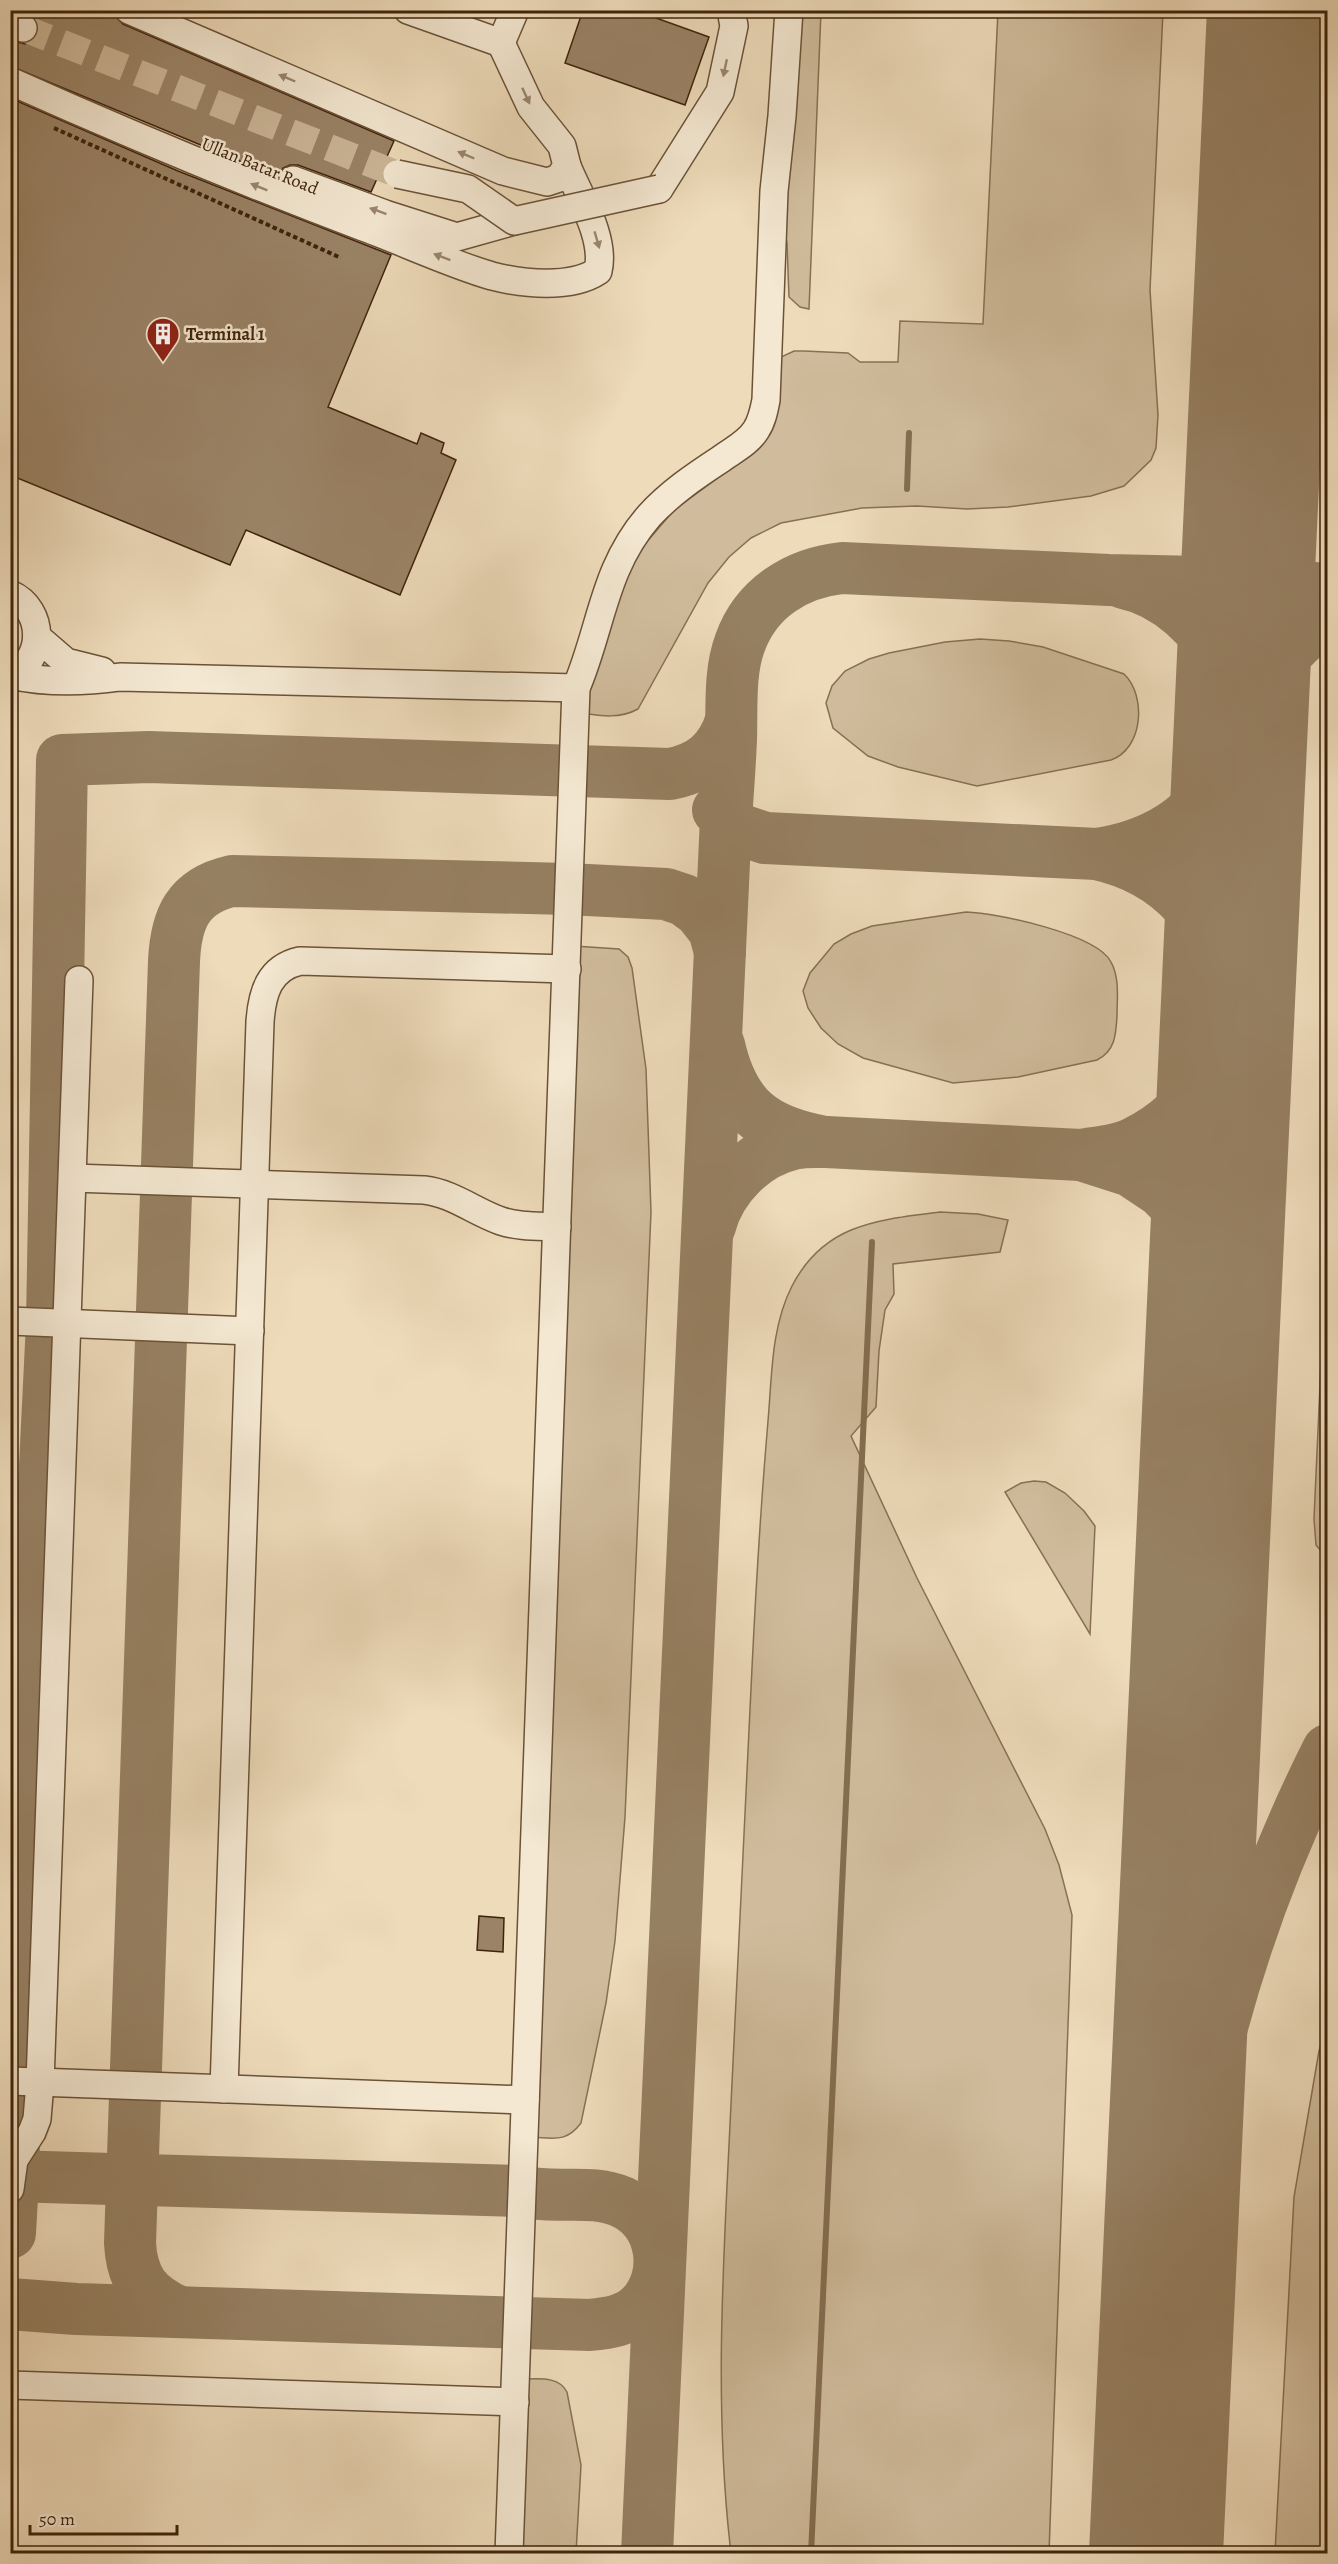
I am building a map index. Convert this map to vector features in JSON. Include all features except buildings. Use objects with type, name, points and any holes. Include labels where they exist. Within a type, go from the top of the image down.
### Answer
[{"type":"street","points":[[129,10],[503,171],[547,182],[559,178],[567,166]]},
{"type":"street","points":[[10,81],[130,134],[290,199],[493,276],[558,283],[576,281],[598,271],[601,258],[598,238],[567,166],[562,146],[531,107],[501,43],[408,10]]},
{"type":"street","points":[[501,43],[515,10]]},
{"type":"street","name":"Ullan Batar Road","points":[[10,65],[299,183],[457,237],[514,221],[659,189],[720,92],[734,26],[731,10]]},
{"type":"street","points":[[509,2553],[576,688],[604,599],[620,558],[633,537],[658,506],[676,489],[750,438],[761,420],[766,400],[774,191],[789,10]]},
{"type":"street","points":[[397,174],[468,189],[514,221]]},
{"type":"street","points":[[10,594],[26,605],[33,616],[37,637],[33,655],[25,665],[11,675]]},
{"type":"street","points":[[37,637],[66,662],[120,677]]},
{"type":"street","points":[[11,675],[54,681],[90,681],[120,677],[576,688]]},
{"type":"street","points":[[224,2089],[262,1000],[271,978],[291,963],[316,961],[567,969]]},
{"type":"street","points":[[10,2189],[14,2160],[32,2132],[37,2119],[40,2083],[79,980]]},
{"type":"street","points":[[73,1178],[435,1191],[502,1221],[517,1225],[557,1227]]},
{"type":"street","points":[[10,1321],[250,1331]]},
{"type":"street","points":[[10,2081],[525,2100]]},
{"type":"street","points":[[10,2385],[515,2402]]},
{"type":"path","points":[[50,126],[341,258]]},
{"type":"shaded area","points":[[800,11],[821,11],[809,309],[800,307],[789,297],[787,243],[783,221]]},
{"type":"shaded area","points":[[998,11],[1163,11],[1150,290],[1158,415],[1156,448],[1151,460],[1124,486],[1091,496],[1008,507],[862,508],[781,523],[751,538],[729,557],[708,583],[638,709],[624,714],[603,716],[582,713],[616,598],[630,568],[645,544],[674,510],[749,455],[779,358],[794,351],[804,351],[848,353],[860,362],[898,362],[900,321],[983,324]]},
{"type":"shaded area","points":[[980,639],[1043,647],[1124,674],[1136,695],[1138,708],[1138,721],[1130,745],[1122,754],[1111,760],[977,786],[898,767],[868,756],[833,728],[826,703],[832,686],[845,671],[869,659],[889,653],[945,642]]},
{"type":"shaded area","points":[[966,912],[1000,916],[1045,927],[1067,934],[1102,952],[1114,968],[1117,989],[1116,1030],[1108,1052],[1097,1060],[1018,1077],[953,1083],[863,1058],[838,1044],[821,1028],[808,1008],[803,991],[810,973],[834,944],[872,926]]},
{"type":"shaded area","points":[[574,946],[619,949],[628,957],[632,968],[646,1069],[651,1212],[625,1817],[615,1941],[606,2003],[581,2123],[570,2134],[553,2138],[531,2137]]},
{"type":"shaded area","points":[[940,1212],[978,1214],[1008,1220],[1000,1252],[893,1264],[894,1294],[885,1310],[879,1351],[876,1407],[851,1436],[917,1578],[1045,1829],[1059,1865],[1072,1915],[1049,2553],[731,2553],[723,2446],[721,2339],[755,1606],[776,1335],[792,1286],[805,1265],[820,1249],[836,1237],[874,1223]]},
{"type":"shaded area","points":[[1327,1230],[1328,1549],[1321,1551],[1316,1545],[1314,1519]]},
{"type":"shaded area","points":[[1046,1482],[1065,1493],[1084,1511],[1095,1526],[1090,1634],[1005,1492],[1021,1483]]},
{"type":"shaded area","points":[[1327,2023],[1327,2553],[1275,2553],[1294,2197],[1319,2051]]},
{"type":"shaded area","points":[[523,2379],[554,2381],[567,2392],[581,2465],[576,2553],[517,2554]]},
{"type":"waterway","points":[[907,489],[909,433]]},
{"type":"waterway","points":[[811,2554],[872,1242]]},
{"type":"taxiway","points":[[1270,93],[1284,49],[1307,10]]},
{"type":"taxiway","points":[[647,2554],[726,818],[736,654],[747,627],[756,613],[780,590],[809,576],[842,568],[1109,580],[1246,583],[1328,589]]},
{"type":"taxiway","points":[[1124,583],[1155,594],[1170,603],[1207,639],[1227,675],[1241,726]]},
{"type":"taxiway","points":[[1097,854],[1153,838],[1169,829],[1198,806],[1221,773],[1243,721],[1261,687],[1284,656],[1312,630],[1328,619]]},
{"type":"taxiway","points":[[10,2233],[14,2160],[13,2119],[52,1323],[62,760],[149,757],[670,774],[692,768],[709,757],[722,742],[731,721]]},
{"type":"taxiway","points":[[718,810],[741,830],[765,838],[1097,854],[1147,873],[1186,903],[1211,942],[1224,985],[1223,1030],[1208,1073],[1178,1112],[1134,1143],[1115,1150],[1081,1155]]},
{"type":"taxiway","points":[[179,2312],[158,2300],[143,2286],[134,2267],[130,2243],[174,961],[175,946],[182,919],[195,899],[217,886],[232,881],[568,889],[666,894],[684,900],[699,911],[714,930],[720,952]]},
{"type":"taxiway","points":[[719,1045],[733,1085],[742,1100],[754,1113],[784,1131],[825,1142]]},
{"type":"taxiway","points":[[710,1226],[722,1198],[741,1174],[765,1155],[797,1143],[826,1142],[1081,1155],[1131,1171],[1161,1191],[1178,1208],[1193,1230],[1203,1253],[1213,1317]]},
{"type":"taxiway","points":[[1166,2334],[1196,2138],[1225,2017],[1238,1971],[1270,1881],[1328,1750]]},
{"type":"taxiway","points":[[10,2176],[522,2191],[547,2195],[598,2196],[622,2202],[636,2210],[647,2222],[659,2250],[657,2280],[651,2294],[641,2307],[623,2318],[590,2325],[76,2309],[10,2304]]},
{"type":"runway","points":[[1156,2554],[1274,10]]},
{"type":"tunnel","points":[[23,28],[397,174]]},
{"type":"place","name":"Terminal 1","points":[[163,363]]}]
